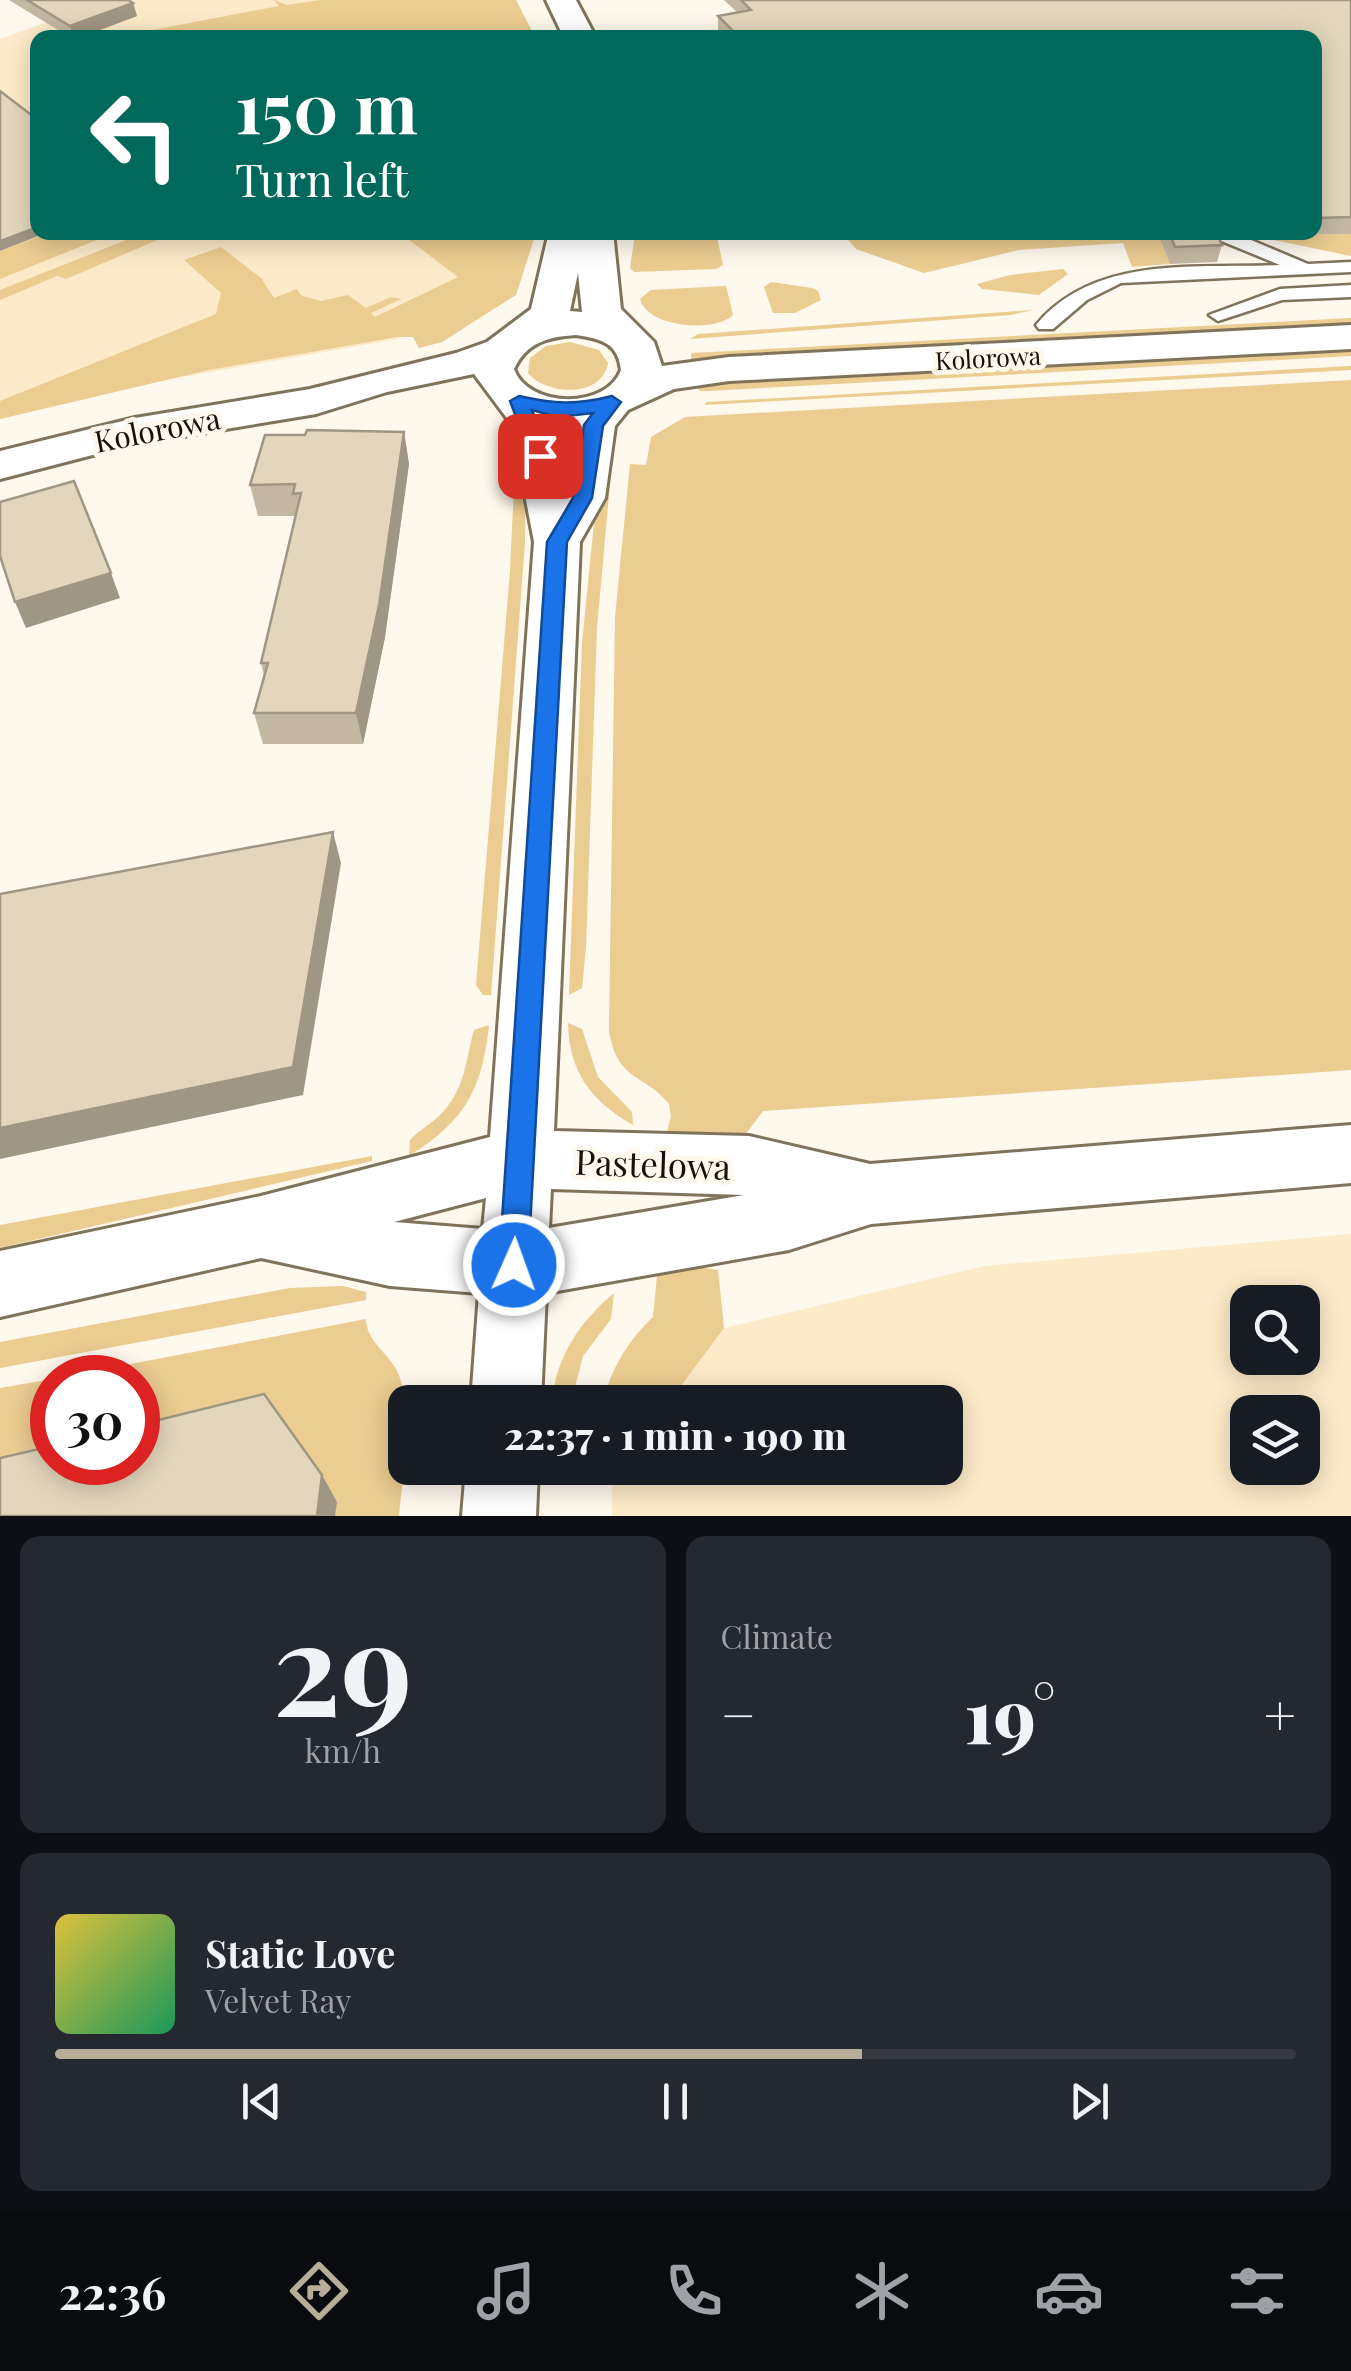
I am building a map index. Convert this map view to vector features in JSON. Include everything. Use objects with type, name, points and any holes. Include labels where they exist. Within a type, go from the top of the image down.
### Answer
[{"type":"street","points":[[561,0],[576,30]]},
{"type":"street","points":[[566,240],[550,314],[514,341],[493,369],[500,387],[514,398],[558,411],[587,409],[620,397]]},
{"type":"street","points":[[557,542],[582,498],[594,425],[641,375],[643,365],[641,356],[606,320],[599,304],[595,240]]},
{"type":"street","name":"Kolorowa","points":[[623,336],[656,346],[719,346],[1351,308]]},
{"type":"street","points":[[514,341],[574,323],[623,336]]},
{"type":"street","name":"Kolorowa","points":[[620,397],[666,378],[728,369],[1351,338]]},
{"type":"street","name":"Kolorowa","points":[[0,465],[136,431],[316,401],[376,382],[468,363],[514,341]]},
{"type":"street","points":[[507,1385],[557,542],[538,442],[514,398]]},
{"type":"street","name":"Kolorowa","points":[[316,401],[376,404],[514,398]]},
{"type":"street","name":"Pastelowa","points":[[261,1227],[390,1254],[514,1265],[789,1219],[871,1194],[1351,1154]]},
{"type":"street","name":"Pastelowa","points":[[0,1284],[261,1227],[520,1159],[748,1166],[871,1194]]},
{"type":"street","points":[[499,1516],[501,1485]]},
{"type":"lane","points":[[1225,274],[1234,262],[1226,240]]},
{"type":"lane","points":[[1234,240],[1310,270]]},
{"type":"lane","points":[[1046,325],[1101,282],[1351,267]]},
{"type":"lane","points":[[1218,315],[1280,295],[1351,291]]},
{"type":"shaded area","points":[[110,0],[510,0],[526,30],[30,30],[30,240],[531,240],[519,280],[398,339],[132,386],[0,419],[0,39]]},
{"type":"shaded area","points":[[274,0],[287,5],[321,0],[516,0],[531,30],[153,30],[279,6]]},
{"type":"shaded area","points":[[1322,234],[1351,234],[1351,256],[1274,240],[1322,240]]},
{"type":"shaded area","points":[[30,240],[97,240],[0,279],[0,251]]},
{"type":"shaded area","points":[[126,240],[158,240],[66,279],[57,276],[0,300],[0,290]]},
{"type":"shaded area","points":[[409,240],[534,240],[516,295],[442,342],[419,348],[413,337],[397,337],[209,370],[0,419],[0,401],[216,314],[221,293],[184,260],[221,247],[261,278],[274,298],[297,289],[302,296],[321,301],[348,295],[366,308],[391,297],[401,299],[371,313],[375,317],[458,277]]},
{"type":"shaded area","points":[[634,240],[718,240],[723,265],[716,269],[634,272],[630,268]]},
{"type":"shaded area","points":[[848,240],[1160,240],[1170,264],[1132,267],[1123,243],[1019,250],[924,273],[856,249]]},
{"type":"shaded area","points":[[1063,269],[1068,274],[1039,295],[982,289],[977,284],[1010,275]]},
{"type":"shaded area","points":[[771,282],[812,288],[821,300],[795,313],[773,313],[764,287]]},
{"type":"shaded area","points":[[726,286],[733,315],[712,324],[668,322],[646,309],[640,299],[651,290]]},
{"type":"shaded area","points":[[1033,310],[1011,315],[690,339],[698,334]]},
{"type":"shaded area","points":[[1351,318],[1351,327],[691,365],[691,353]]},
{"type":"shaded area","points":[[570,342],[599,350],[608,363],[596,383],[573,390],[560,389],[537,381],[528,373],[530,358],[546,346]]},
{"type":"shaded area","points":[[1351,349],[1351,356],[709,391],[700,391],[692,382]]},
{"type":"shaded area","points":[[1351,366],[1351,370],[704,405],[707,402]]},
{"type":"shaded area","points":[[1351,380],[1351,1070],[763,1111],[745,1135],[704,1140],[666,1137],[671,1116],[669,1104],[625,1069],[618,1060],[609,1030],[615,617],[630,464],[646,465],[651,437],[685,417]]},
{"type":"shaded area","points":[[600,463],[607,464],[611,473],[597,628],[586,947],[582,988],[569,995],[582,643]]},
{"type":"shaded area","points":[[515,464],[526,464],[525,542],[491,995],[483,995],[476,985],[510,571]]},
{"type":"shaded area","points":[[568,1023],[582,1029],[598,1077],[632,1112],[633,1125],[605,1106],[585,1083],[573,1056]]},
{"type":"shaded area","points":[[489,1025],[481,1068],[467,1102],[444,1130],[409,1156],[410,1140],[443,1112],[458,1089],[474,1030]]},
{"type":"shaded area","points":[[372,1156],[372,1161],[0,1248],[0,1225]]},
{"type":"shaded area","points":[[1351,1234],[1351,1516],[612,1516],[612,1485],[963,1485],[963,1385],[682,1385],[724,1328],[985,1266]]},
{"type":"shaded area","points":[[691,1266],[718,1270],[724,1328],[682,1385],[608,1385],[635,1336],[653,1317],[657,1276]]},
{"type":"shaded area","points":[[343,1286],[366,1292],[366,1300],[70,1355],[30,1355],[30,1362],[0,1368],[0,1342],[290,1288]]},
{"type":"shaded area","points":[[614,1293],[611,1319],[583,1356],[575,1385],[554,1385],[564,1355],[591,1316]]},
{"type":"shaded area","points":[[366,1319],[370,1335],[397,1370],[402,1385],[388,1385],[388,1485],[402,1485],[399,1516],[335,1516],[336,1502],[160,1463],[160,1358]]},
{"type":"shaded area","points":[[30,1383],[30,1475],[0,1492],[0,1388]]},
{"type":"building","points":[[27,0],[128,0],[133,3],[70,26]]},
{"type":"building","points":[[741,0],[1351,0],[1351,217],[1322,218],[1322,30],[732,30],[718,16],[751,10]]},
{"type":"building","points":[[0,91],[30,114],[30,230],[0,241]]},
{"type":"building","points":[[1172,240],[1220,240],[1222,245],[1175,247]]},
{"type":"building","points":[[307,430],[404,432],[379,605],[356,713],[254,713],[268,663],[261,663],[301,493],[293,494],[295,484],[250,485],[265,435],[305,435]]},
{"type":"building","points":[[74,481],[111,573],[15,602],[0,556],[0,502]]},
{"type":"building","points":[[333,832],[293,1067],[0,1128],[0,894]]},
{"type":"building","points":[[264,1394],[322,1475],[317,1516],[0,1516],[0,1458],[30,1451],[30,1485],[160,1485],[160,1420]]},
{"type":"route","points":[[514,1265],[557,542],[582,498],[594,425],[612,402],[558,411],[519,401],[535,434],[540,456]]}]
